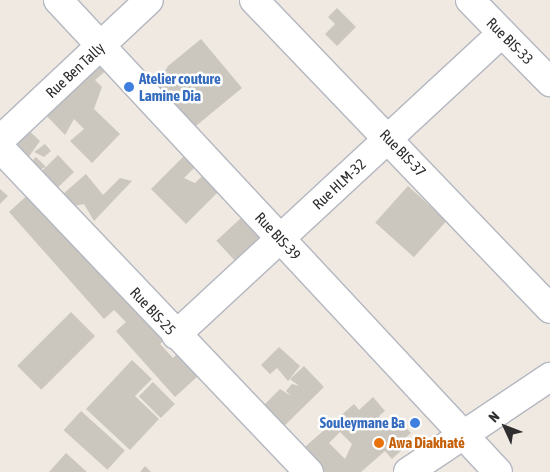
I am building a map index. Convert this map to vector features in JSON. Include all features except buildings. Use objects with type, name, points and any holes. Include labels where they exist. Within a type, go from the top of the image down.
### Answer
[{"type":"street","name":"Rue BIS-39","points":[[58,0],[498,472]]},
{"type":"street","name":"Rue Ben Tally","points":[[0,140],[149,0]]},
{"type":"street","name":"Rue BIS-37","points":[[254,0],[550,308]]},
{"type":"street","name":"Rue BIS-33","points":[[470,0],[550,82]]},
{"type":"street","name":"Rue HLM-32","points":[[176,335],[502,33]]},
{"type":"street","name":"Rue BIS-25","points":[[0,148],[176,335],[309,472]]},
{"type":"street","points":[[408,472],[550,377]]},
{"type":"place","name":"Atelier couture Lamine Dia","points":[[129,87]]},
{"type":"place","name":"Souleymane Ba","points":[[415,423]]},
{"type":"place","name":"Awa Diakhaté","points":[[379,443]]}]
